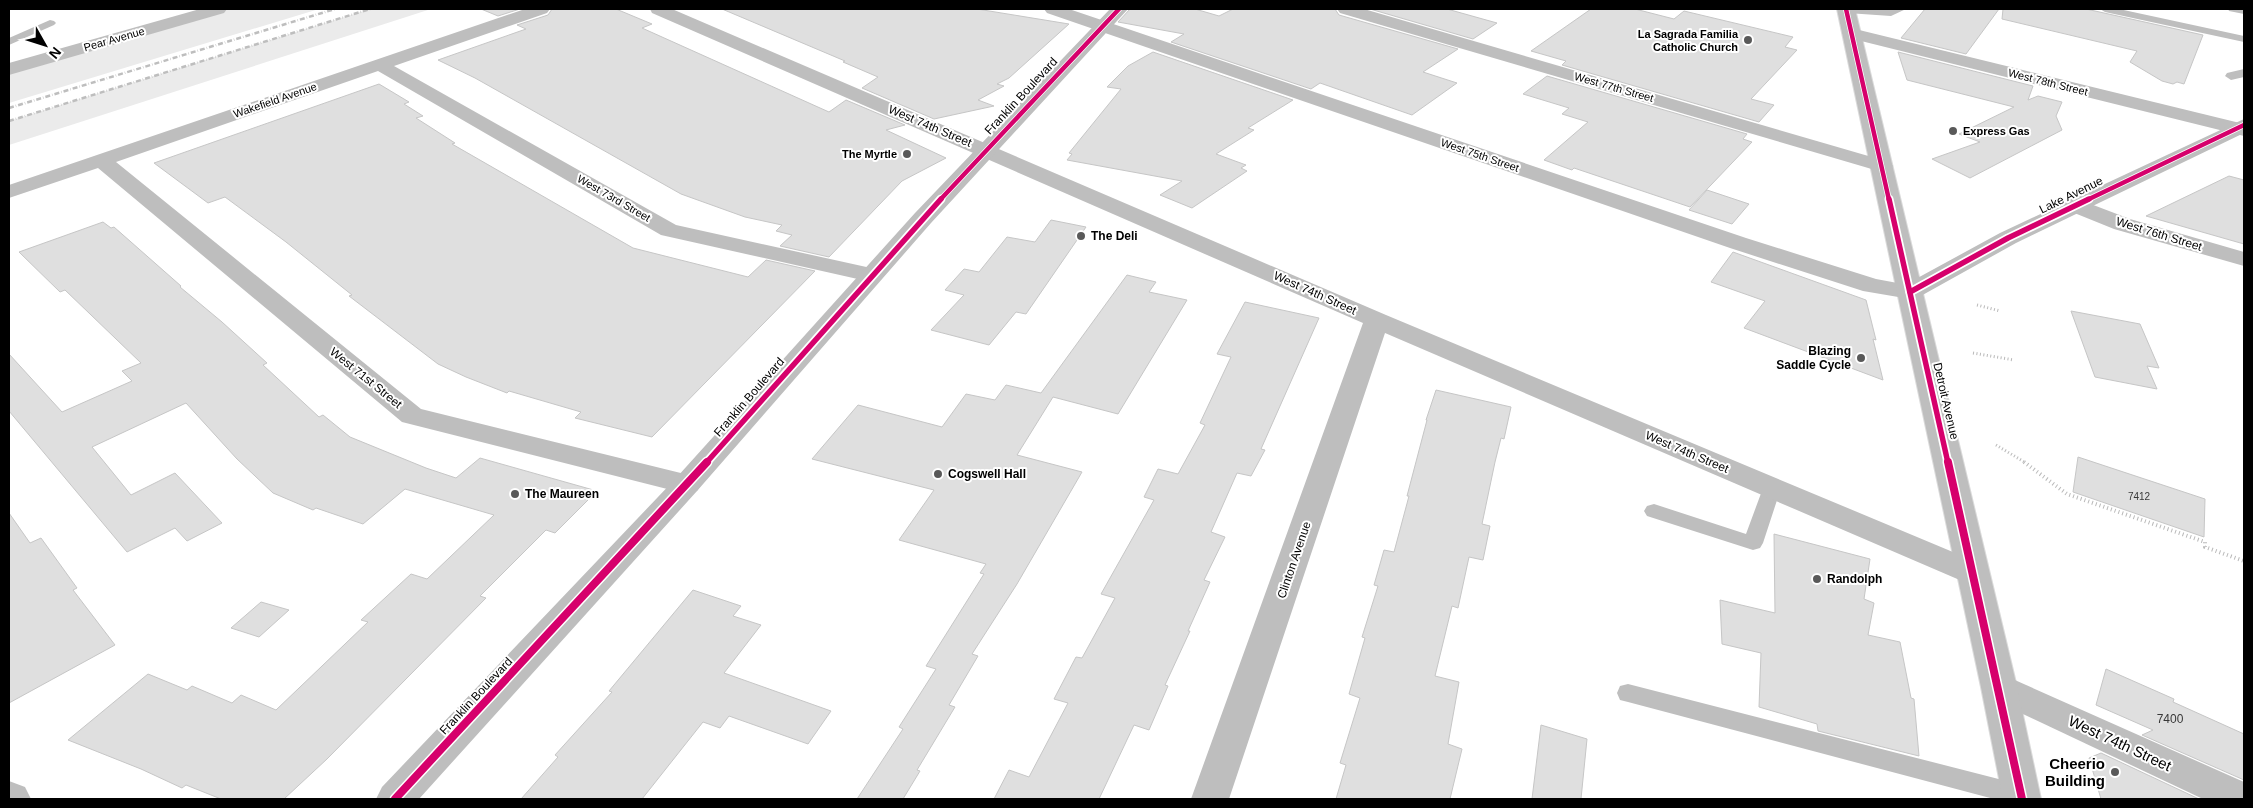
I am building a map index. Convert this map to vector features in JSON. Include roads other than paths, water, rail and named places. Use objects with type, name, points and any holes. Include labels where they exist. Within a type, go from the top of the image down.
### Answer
[{"type":"street","name":"Pear Avenue","points":[[9,70],[218,9]]},
{"type":"street","name":"Wakefield Avenue","points":[[9,192],[541,9]]},
{"type":"street","name":"West 74th Street","points":[[658,9],[1377,320],[1973,572]]},
{"type":"street","name":"West 75th Street","points":[[1053,9],[1111,17],[1738,243],[1872,286],[1910,292]]},
{"type":"street","name":"West 77th Street","points":[[1346,9],[1882,166]]},
{"type":"street","name":"Detroit Avenue","points":[[1846,9],[1999,688],[2022,798]]},
{"type":"street","name":"Franklin Boulevard","points":[[395,799],[687,484],[871,275],[1111,17]]},
{"type":"street","name":"West 78th Street","points":[[1851,33],[2242,128]]},
{"type":"street","name":"West 73rd Street","points":[[378,64],[669,230],[871,275]]},
{"type":"street","name":"Lake Avenue","points":[[1910,292],[1985,250],[2242,128]]},
{"type":"street","name":"West 71st Street","points":[[101,160],[412,416],[687,484]]},
{"type":"street","name":"West 76th Street","points":[[2075,206],[2122,224],[2244,259]]},
{"type":"street","name":"Clinton Avenue","points":[[1210,799],[1377,320]]},
{"type":"street","name":"West 74th Street","points":[[1999,688],[2241,799]]},
{"type":"lane","points":[[1846,9],[1891,13],[1901,9]]},
{"type":"lane","points":[[2105,9],[2244,39]]},
{"type":"lane","points":[[2143,9],[2244,30]]},
{"type":"lane","points":[[2233,9],[2244,11]]},
{"type":"lane","points":[[9,42],[50,23]]},
{"type":"lane","points":[[2231,76],[2244,74]]},
{"type":"lane","points":[[1654,511],[1753,544],[1772,488]]},
{"type":"lane","points":[[1628,693],[2022,798]]},
{"type":"railway","points":[[9,108],[335,9]]},
{"type":"railway","points":[[9,121],[370,9]]},
{"type":"place","name":"La Sagrada Familia Catholic Church","points":[[1748,40]]},
{"type":"place","name":"Express Gas","points":[[1953,131]]},
{"type":"place","name":"The Myrtle","points":[[907,154]]},
{"type":"place","name":"The Deli","points":[[1081,236]]},
{"type":"place","name":"Blazing Saddle Cycle","points":[[1861,358]]},
{"type":"place","name":"Cogswell Hall","points":[[938,474]]},
{"type":"place","name":"The Maureen","points":[[515,494]]},
{"type":"place","name":"Randolph","points":[[1817,579]]},
{"type":"place","name":"Cheerio Building","points":[[2115,772]]}]
